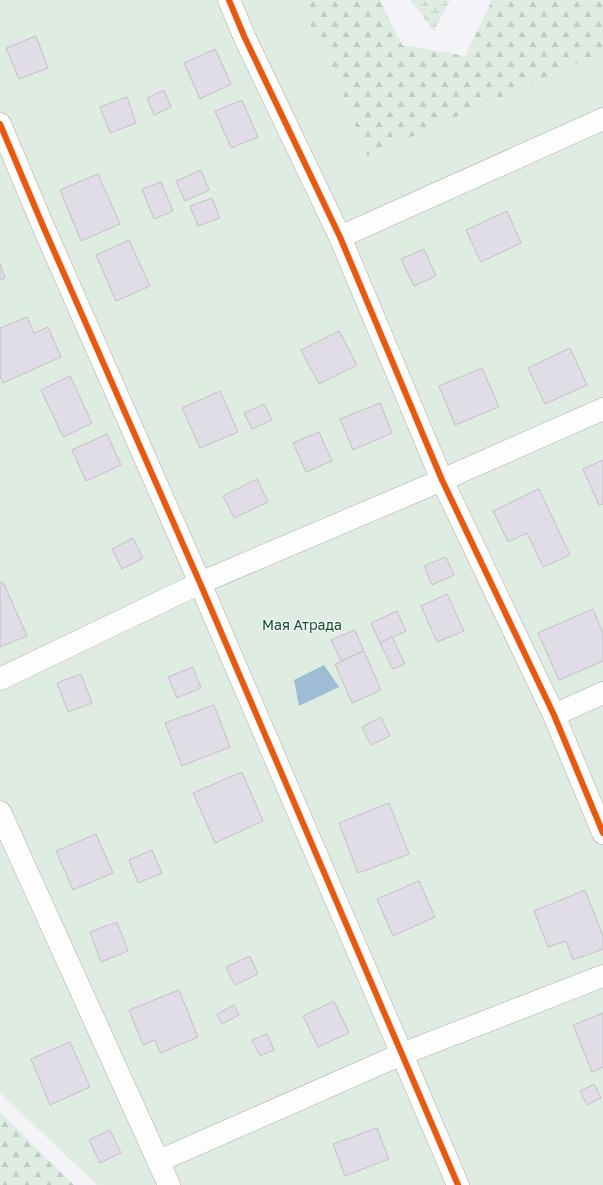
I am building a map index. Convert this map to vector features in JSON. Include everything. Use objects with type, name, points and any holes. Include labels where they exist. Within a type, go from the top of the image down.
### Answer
[{"type":"street","points":[[229,0],[244,36],[340,236],[442,480],[554,715],[603,833]]},
{"type":"street","points":[[340,236],[603,119]]},
{"type":"street","points":[[0,124],[200,583],[458,1185]]},
{"type":"street","points":[[0,679],[200,583],[442,480],[603,409]]},
{"type":"street","points":[[554,715],[603,693]]},
{"type":"street","points":[[0,812],[169,1185]]},
{"type":"street","points":[[159,1161],[402,1054],[603,976]]},
{"type":"green space","name":"Мая Атрада","points":[[0,0],[297,0],[330,62],[367,156],[603,52],[603,1185],[97,1185],[0,1093]]},
{"type":"green space","points":[[297,0],[380,0],[402,45],[465,56],[492,0],[603,0],[603,52],[367,156],[330,62]]},
{"type":"green space","points":[[410,0],[450,0],[434,31]]},
{"type":"green space","points":[[0,1112],[74,1185],[0,1185]]},
{"type":"water","points":[[324,665],[339,687],[299,706],[294,680]]},
{"type":"building","points":[[36,36],[48,68],[19,79],[6,48]]},
{"type":"building","points":[[215,49],[231,84],[200,99],[184,63]]},
{"type":"building","points":[[164,90],[171,107],[154,115],[147,98]]},
{"type":"building","points":[[127,97],[136,123],[110,133],[100,107]]},
{"type":"building","points":[[242,100],[258,137],[231,148],[215,111]]},
{"type":"building","points":[[201,170],[209,190],[185,201],[176,181]]},
{"type":"building","points":[[98,174],[120,224],[81,241],[60,190]]},
{"type":"building","points":[[161,182],[173,211],[154,219],[142,189]]},
{"type":"building","points":[[212,198],[220,218],[198,226],[190,206]]},
{"type":"building","points":[[507,211],[521,243],[481,262],[466,230]]},
{"type":"building","points":[[129,240],[150,286],[116,301],[96,255]]},
{"type":"building","points":[[424,249],[436,276],[414,286],[401,259]]},
{"type":"building","points":[[0,263],[5,278],[0,280]]},
{"type":"building","points":[[27,317],[34,333],[48,327],[61,357],[3,383],[0,375],[0,328]]},
{"type":"building","points":[[339,331],[357,365],[319,384],[301,350]]},
{"type":"building","points":[[570,348],[587,385],[545,404],[528,368]]},
{"type":"building","points":[[482,368],[499,407],[455,425],[439,386]]},
{"type":"building","points":[[70,376],[92,423],[63,437],[41,390]]},
{"type":"building","points":[[220,391],[238,432],[200,448],[182,408]]},
{"type":"building","points":[[380,403],[392,433],[353,450],[340,419]]},
{"type":"building","points":[[264,404],[272,420],[252,429],[244,413]]},
{"type":"building","points":[[319,432],[332,461],[306,472],[293,443]]},
{"type":"building","points":[[107,434],[121,465],[86,481],[72,450]]},
{"type":"building","points":[[603,460],[603,504],[599,505],[583,469]]},
{"type":"building","points":[[257,479],[268,502],[234,518],[223,496]]},
{"type":"building","points":[[539,489],[570,555],[543,567],[527,533],[508,542],[493,511]]},
{"type":"building","points":[[133,538],[143,558],[122,569],[112,549]]},
{"type":"building","points":[[446,557],[454,575],[432,585],[424,566]]},
{"type":"building","points":[[3,582],[27,636],[0,647],[0,583]]},
{"type":"building","points":[[447,594],[464,631],[437,642],[421,606]]},
{"type":"building","points":[[593,609],[603,633],[603,661],[559,680],[538,633]]},
{"type":"building","points":[[397,611],[406,631],[380,643],[371,623]]},
{"type":"building","points":[[355,630],[364,651],[341,661],[331,640]]},
{"type":"building","points":[[392,637],[405,664],[393,669],[380,643]]},
{"type":"building","points":[[364,651],[381,690],[352,703],[335,664]]},
{"type":"building","points":[[193,667],[201,688],[177,698],[168,677]]},
{"type":"building","points":[[81,674],[92,703],[68,712],[57,683]]},
{"type":"building","points":[[214,705],[230,747],[182,766],[165,723]]},
{"type":"building","points":[[381,717],[390,736],[371,745],[362,727]]},
{"type":"building","points":[[242,772],[263,821],[215,843],[193,793]]},
{"type":"building","points":[[389,803],[409,854],[358,873],[339,823]]},
{"type":"building","points":[[96,834],[113,873],[73,890],[56,851]]},
{"type":"building","points":[[152,850],[162,873],[138,883],[129,860]]},
{"type":"building","points":[[419,881],[435,917],[393,936],[377,899]]},
{"type":"building","points":[[585,890],[603,936],[603,949],[573,960],[566,941],[548,947],[534,911]]},
{"type":"building","points":[[117,922],[128,951],[101,962],[90,932]]},
{"type":"building","points":[[250,956],[258,974],[235,985],[226,967]]},
{"type":"building","points":[[179,990],[198,1037],[160,1053],[155,1040],[143,1045],[129,1010]]},
{"type":"building","points":[[334,1001],[349,1033],[318,1047],[303,1016]]},
{"type":"building","points":[[234,1005],[239,1015],[222,1024],[217,1014]]},
{"type":"building","points":[[603,1013],[603,1067],[592,1072],[573,1025]]},
{"type":"building","points":[[267,1034],[274,1050],[260,1056],[252,1040]]},
{"type":"building","points":[[70,1042],[90,1087],[50,1105],[31,1059]]},
{"type":"building","points":[[594,1084],[601,1098],[587,1105],[580,1091]]},
{"type":"building","points":[[377,1128],[389,1159],[345,1176],[333,1144]]},
{"type":"building","points":[[110,1130],[121,1153],[100,1163],[89,1140]]},
{"type":"cycle path","points":[[229,0],[244,36],[340,237],[442,480],[554,715],[603,833]]},
{"type":"cycle path","points":[[0,124],[43,226],[200,583],[458,1185]]}]
